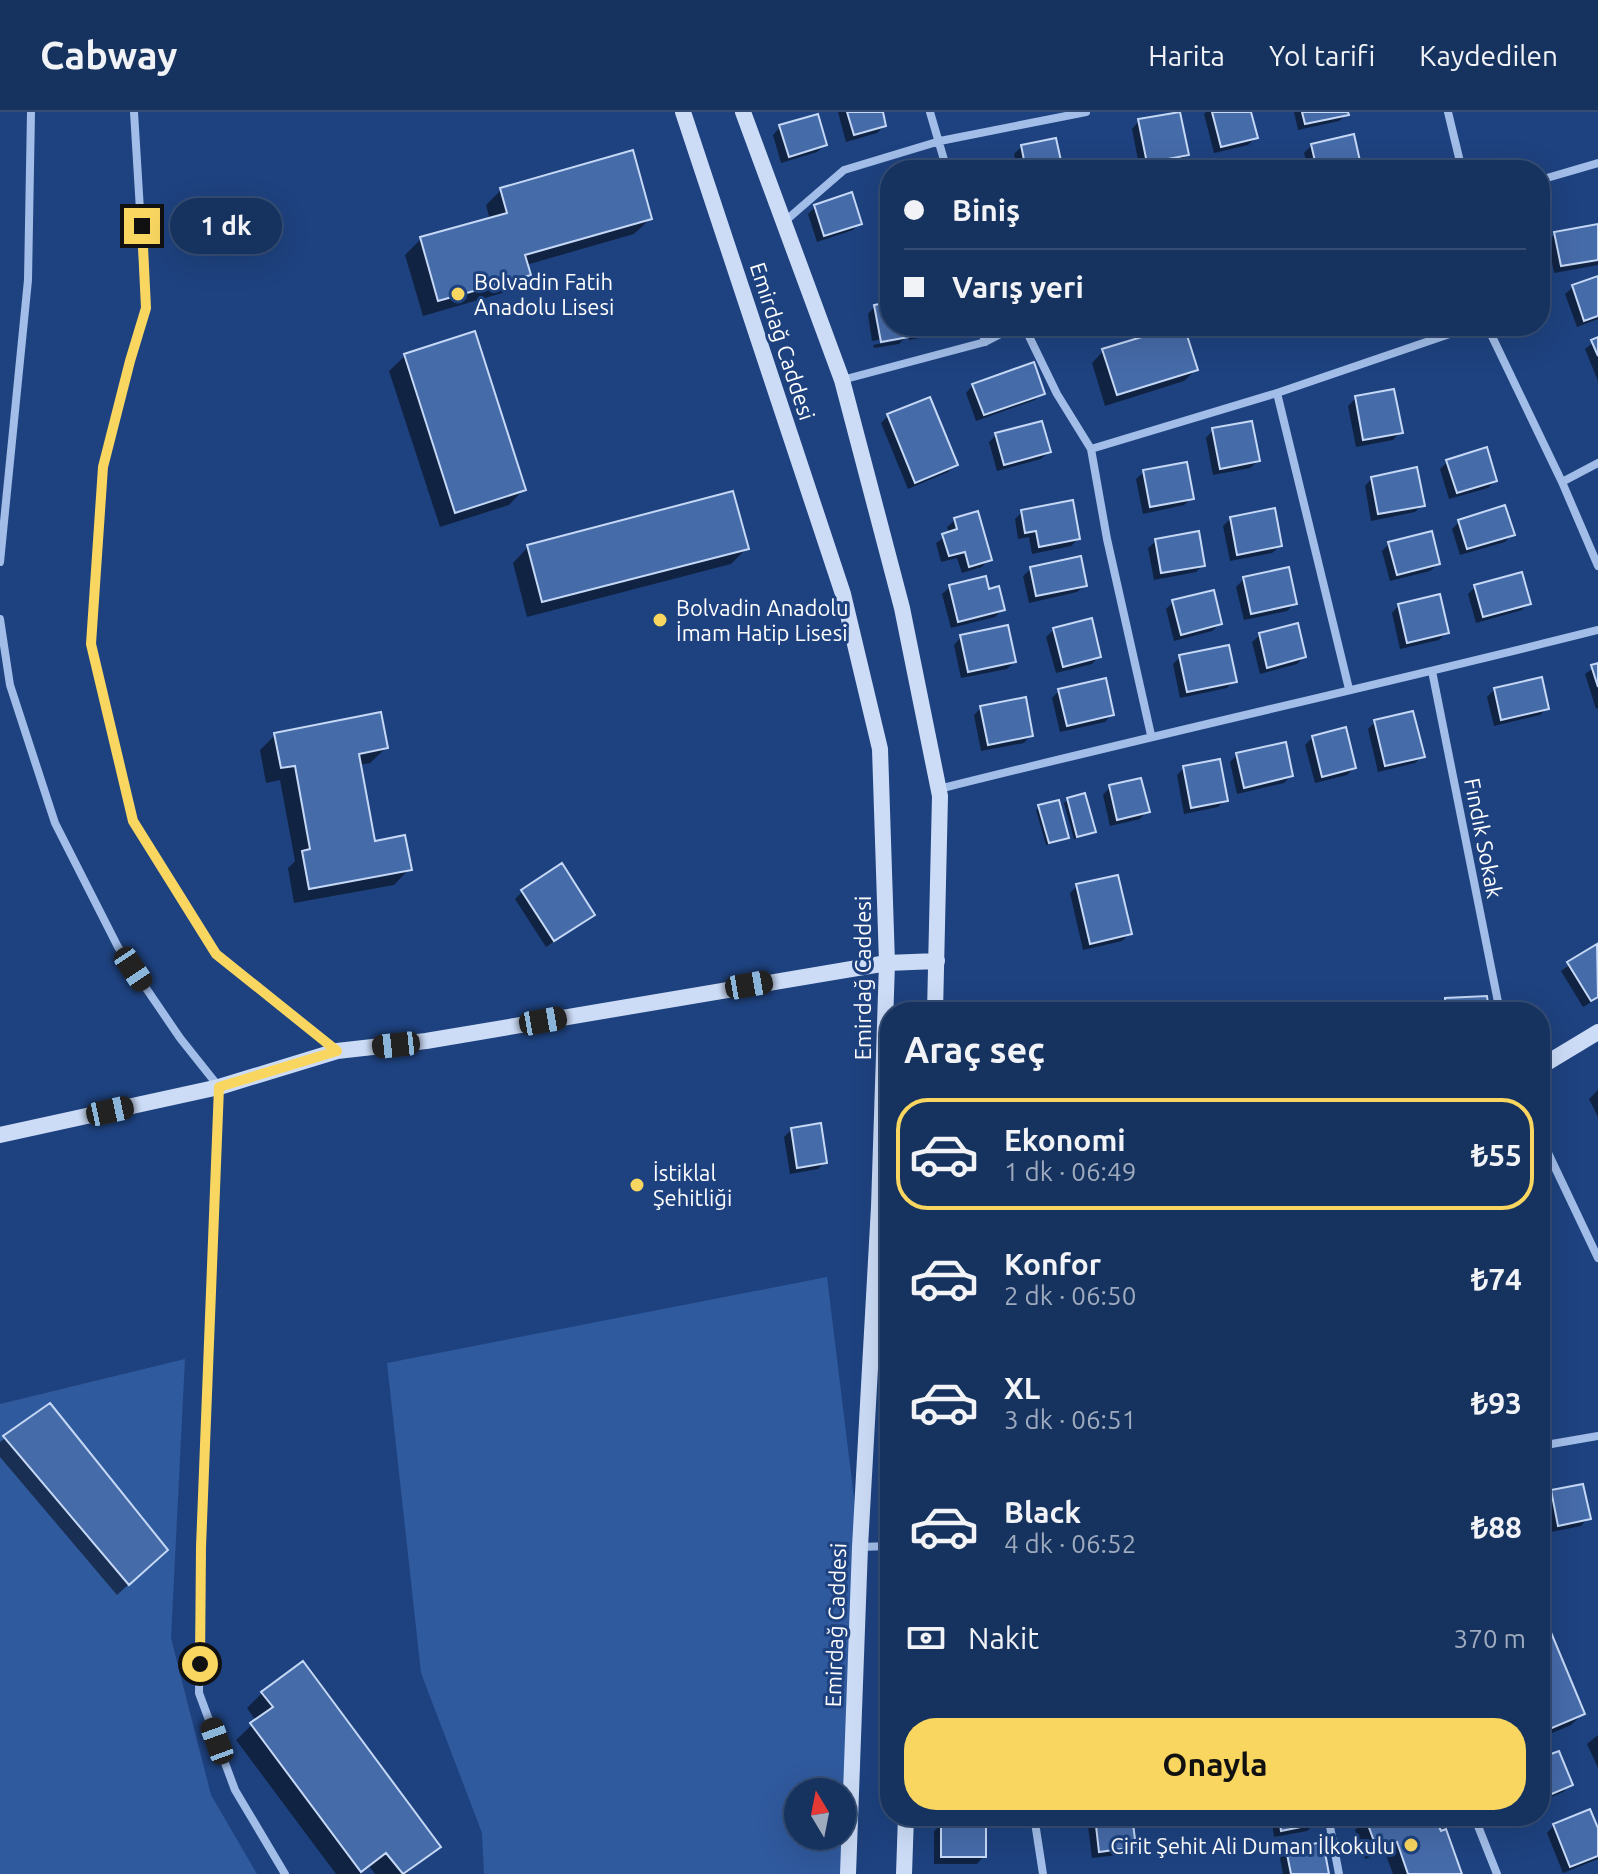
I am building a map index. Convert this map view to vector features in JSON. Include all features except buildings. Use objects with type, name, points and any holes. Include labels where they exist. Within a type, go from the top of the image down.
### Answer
[{"type":"main road","name":"Emirdağ Caddesi","points":[[683,112],[847,610],[880,749],[886,1002]]},
{"type":"main road","name":"Emirdağ Caddesi","points":[[743,112],[842,380],[902,608],[938,789],[935,1002]]},
{"type":"main road","points":[[0,1135],[219,1087],[337,1051],[426,1041],[887,963],[937,961]]},
{"type":"main road","points":[[1550,1061],[1598,1032]]},
{"type":"main road","name":"Emirdağ Caddesi","points":[[848,1874],[860,1547],[880,1176]]},
{"type":"main road","points":[[904,1874],[906,1826]]},
{"type":"street","points":[[0,562],[28,280],[31,112]]},
{"type":"street","points":[[134,112],[146,308],[103,467],[91,644],[133,821],[216,954],[337,1051]]},
{"type":"street","points":[[930,112],[945,160]]},
{"type":"street","points":[[784,222],[844,170],[940,141],[1086,112]]},
{"type":"street","points":[[1448,112],[1460,160]]},
{"type":"street","points":[[1550,177],[1598,163]]},
{"type":"street","points":[[984,336],[985,342]]},
{"type":"street","points":[[842,380],[985,342],[997,336]]},
{"type":"street","points":[[1029,336],[1057,394],[1091,449],[1107,539],[1151,735]]},
{"type":"street","points":[[1091,449],[1277,393],[1444,336]]},
{"type":"street","points":[[1492,336],[1562,482],[1598,566]]},
{"type":"street","points":[[1277,393],[1349,689]]},
{"type":"street","points":[[1562,482],[1598,463]]},
{"type":"street","points":[[0,619],[10,685],[55,823],[118,947],[180,1038],[219,1087],[201,1547],[199,1693],[235,1790],[285,1874]]},
{"type":"street","points":[[938,789],[1151,735],[1598,630]]},
{"type":"street","name":"Fındık Sokak","points":[[1432,671],[1498,1002]]},
{"type":"street","points":[[1550,1157],[1598,1258]]},
{"type":"street","points":[[1550,1444],[1598,1436]]},
{"type":"street","points":[[860,1547],[880,1546]]},
{"type":"street","points":[[1036,1826],[1043,1874]]},
{"type":"street","points":[[1330,1826],[1339,1874]]},
{"type":"street","points":[[1478,1826],[1497,1874]]},
{"type":"shaded area","points":[[827,1277],[860,1547],[854,1778],[784,1778],[784,1850],[852,1850],[851,1874],[484,1874],[482,1833],[421,1673],[387,1363]]},
{"type":"shaded area","points":[[185,1359],[171,1638],[211,1795],[257,1874],[0,1874],[0,1404]]},
{"type":"place","name":"Bolvadin Fatih Anadolu Lisesi","points":[[458,294]]},
{"type":"place","name":"Bolvadin Anadolu İmam Hatip Lisesi","points":[[660,620]]},
{"type":"place","name":"İstiklal Şehitliği","points":[[637,1185]]},
{"type":"place","name":"Cirit Şehit Ali Duman İlkokulu","points":[[1411,1845]]},
{"type":"route","points":[[142,226],[146,308],[103,467],[91,644],[133,821],[216,954],[337,1051],[219,1087],[201,1547],[200,1664]]}]
